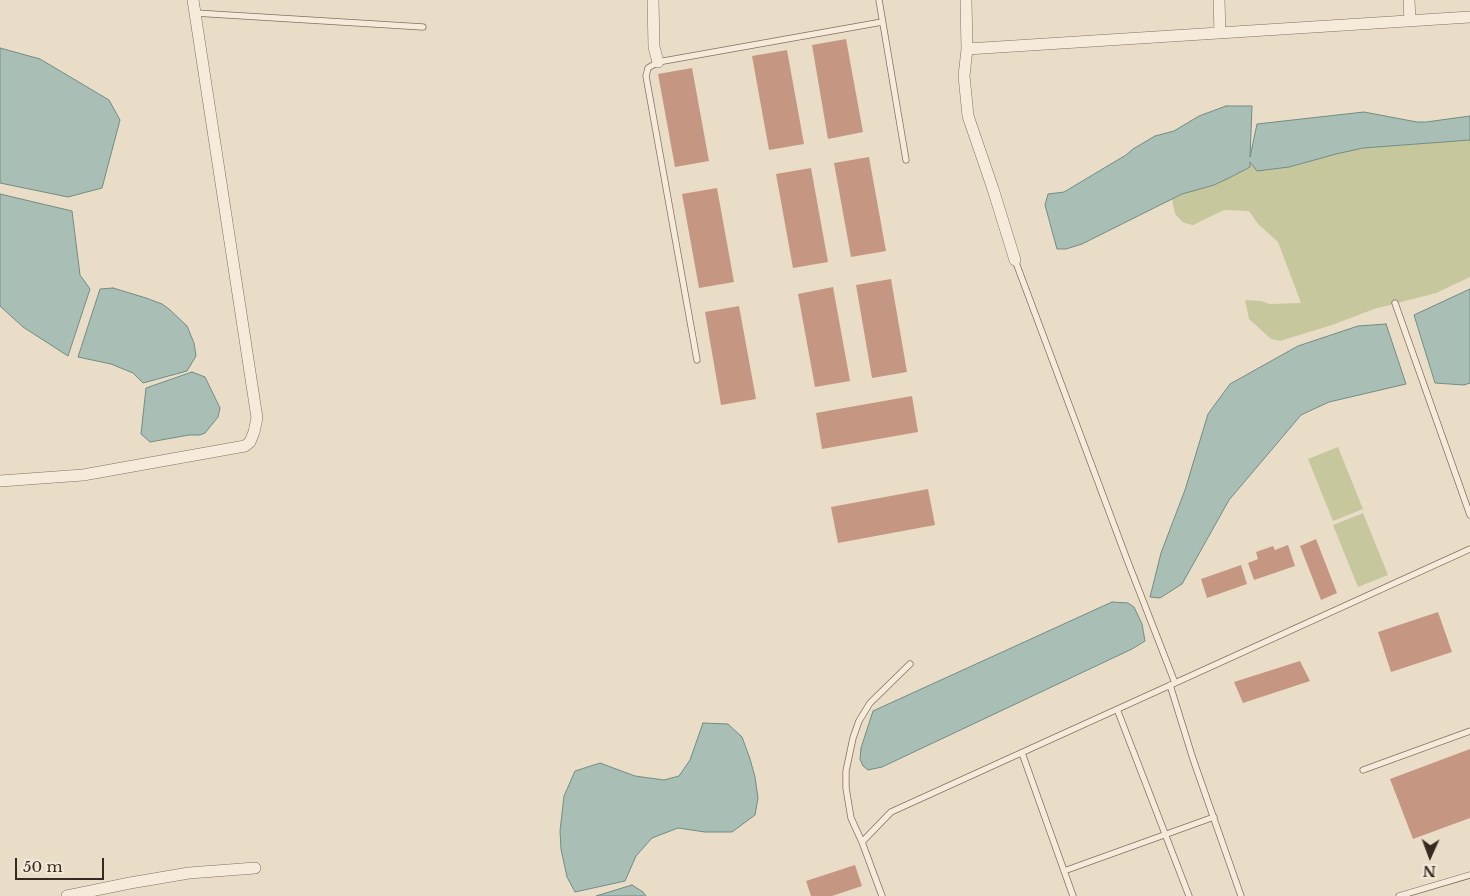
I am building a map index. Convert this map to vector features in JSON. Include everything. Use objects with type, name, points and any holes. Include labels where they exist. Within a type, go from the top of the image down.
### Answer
[{"type":"street","points":[[0,481],[83,475],[244,446],[250,442],[257,418],[193,0]]},
{"type":"street","points":[[653,0],[654,47],[658,62]]},
{"type":"street","points":[[966,0],[964,76],[968,116],[1014,260]]},
{"type":"street","points":[[1219,0],[1220,33]]},
{"type":"street","points":[[1408,0],[1410,20]]},
{"type":"street","points":[[966,49],[1470,17]]},
{"type":"street","points":[[67,896],[189,873],[255,868]]},
{"type":"lane","points":[[879,0],[906,160]]},
{"type":"lane","points":[[194,13],[423,27]]},
{"type":"lane","points":[[697,360],[646,76],[648,68],[658,62],[882,22]]},
{"type":"lane","points":[[1014,260],[1173,684],[1193,759],[1241,896]]},
{"type":"lane","points":[[1395,303],[1470,515]]},
{"type":"lane","points":[[862,842],[891,812],[1470,548]]},
{"type":"lane","points":[[882,896],[851,818],[846,788],[846,771],[853,738],[859,721],[870,703],[910,664]]},
{"type":"lane","points":[[1118,709],[1190,896]]},
{"type":"lane","points":[[1363,770],[1470,732]]},
{"type":"lane","points":[[1022,753],[1073,896]]},
{"type":"lane","points":[[1064,871],[1166,836],[1214,817]]},
{"type":"lane","points":[[1399,896],[1470,875]]},
{"type":"green space","points":[[1470,140],[1470,277],[1436,293],[1374,309],[1332,325],[1280,341],[1271,339],[1249,319],[1245,300],[1261,301],[1270,304],[1301,303],[1278,242],[1258,224],[1249,211],[1224,210],[1193,225],[1184,223],[1175,214],[1172,199],[1182,194],[1214,185],[1231,177],[1249,167],[1250,162],[1258,171],[1289,167],[1363,148]]},
{"type":"green space","points":[[1338,447],[1363,509],[1333,521],[1308,459]]},
{"type":"green space","points":[[1363,513],[1388,575],[1358,587],[1333,525]]},
{"type":"shaded area","points":[[0,48],[40,59],[109,100],[120,120],[102,188],[68,197],[0,183]]},
{"type":"shaded area","points":[[1226,106],[1252,106],[1250,157],[1257,124],[1364,112],[1417,122],[1470,116],[1470,140],[1363,148],[1289,167],[1257,171],[1250,162],[1250,167],[1214,185],[1182,194],[1082,244],[1066,249],[1057,249],[1045,205],[1048,194],[1064,192],[1155,136],[1174,131],[1199,116]]},
{"type":"shaded area","points":[[0,194],[72,211],[80,275],[90,289],[68,356],[23,327],[0,306]]},
{"type":"shaded area","points":[[113,288],[162,304],[187,326],[194,343],[196,356],[187,371],[143,383],[133,373],[111,364],[78,357],[100,289]]},
{"type":"shaded area","points":[[1470,289],[1470,383],[1464,385],[1435,383],[1414,315]]},
{"type":"shaded area","points":[[1386,324],[1406,384],[1329,402],[1301,415],[1229,500],[1182,584],[1160,598],[1150,597],[1161,553],[1185,490],[1208,414],[1230,384],[1298,346],[1358,326]]},
{"type":"shaded area","points":[[192,372],[205,377],[220,408],[218,417],[205,433],[200,435],[189,435],[150,442],[141,434],[146,388]]},
{"type":"shaded area","points":[[1112,602],[1128,603],[1134,607],[1142,624],[1145,641],[1132,649],[882,767],[868,770],[863,766],[860,759],[861,748],[873,711]]},
{"type":"shaded area","points":[[703,723],[728,724],[742,737],[755,777],[758,798],[755,815],[732,832],[705,832],[678,828],[652,838],[636,856],[625,881],[575,892],[567,877],[561,849],[560,831],[564,796],[575,771],[600,763],[635,776],[664,780],[679,776],[690,760]]},
{"type":"shaded area","points":[[632,885],[646,896],[596,896]]},
{"type":"building","points":[[846,39],[863,132],[828,139],[812,45]]},
{"type":"building","points":[[787,50],[804,144],[769,150],[752,56]]},
{"type":"building","points":[[692,68],[709,161],[675,167],[658,74]]},
{"type":"building","points":[[869,157],[886,251],[851,257],[834,163]]},
{"type":"building","points":[[811,168],[828,262],[793,268],[776,174]]},
{"type":"building","points":[[717,188],[734,282],[699,288],[682,194]]},
{"type":"building","points":[[891,279],[907,372],[872,378],[856,285]]},
{"type":"building","points":[[833,287],[850,381],[815,387],[798,294]]},
{"type":"building","points":[[739,306],[756,399],[721,405],[705,312]]},
{"type":"building","points":[[912,396],[918,432],[822,449],[816,413]]},
{"type":"building","points":[[928,489],[935,525],[838,543],[831,507]]},
{"type":"building","points":[[1316,539],[1337,593],[1321,600],[1300,546]]},
{"type":"building","points":[[1288,545],[1295,566],[1254,580],[1248,563],[1258,559],[1256,552],[1273,546],[1275,550]]},
{"type":"building","points":[[1241,565],[1247,584],[1207,598],[1201,579]]},
{"type":"building","points":[[1438,612],[1452,652],[1391,672],[1378,632]]},
{"type":"building","points":[[1300,661],[1310,681],[1243,703],[1234,682]]},
{"type":"building","points":[[1470,749],[1470,818],[1413,839],[1390,779]]},
{"type":"building","points":[[855,865],[862,886],[832,896],[811,896],[806,881]]}]
